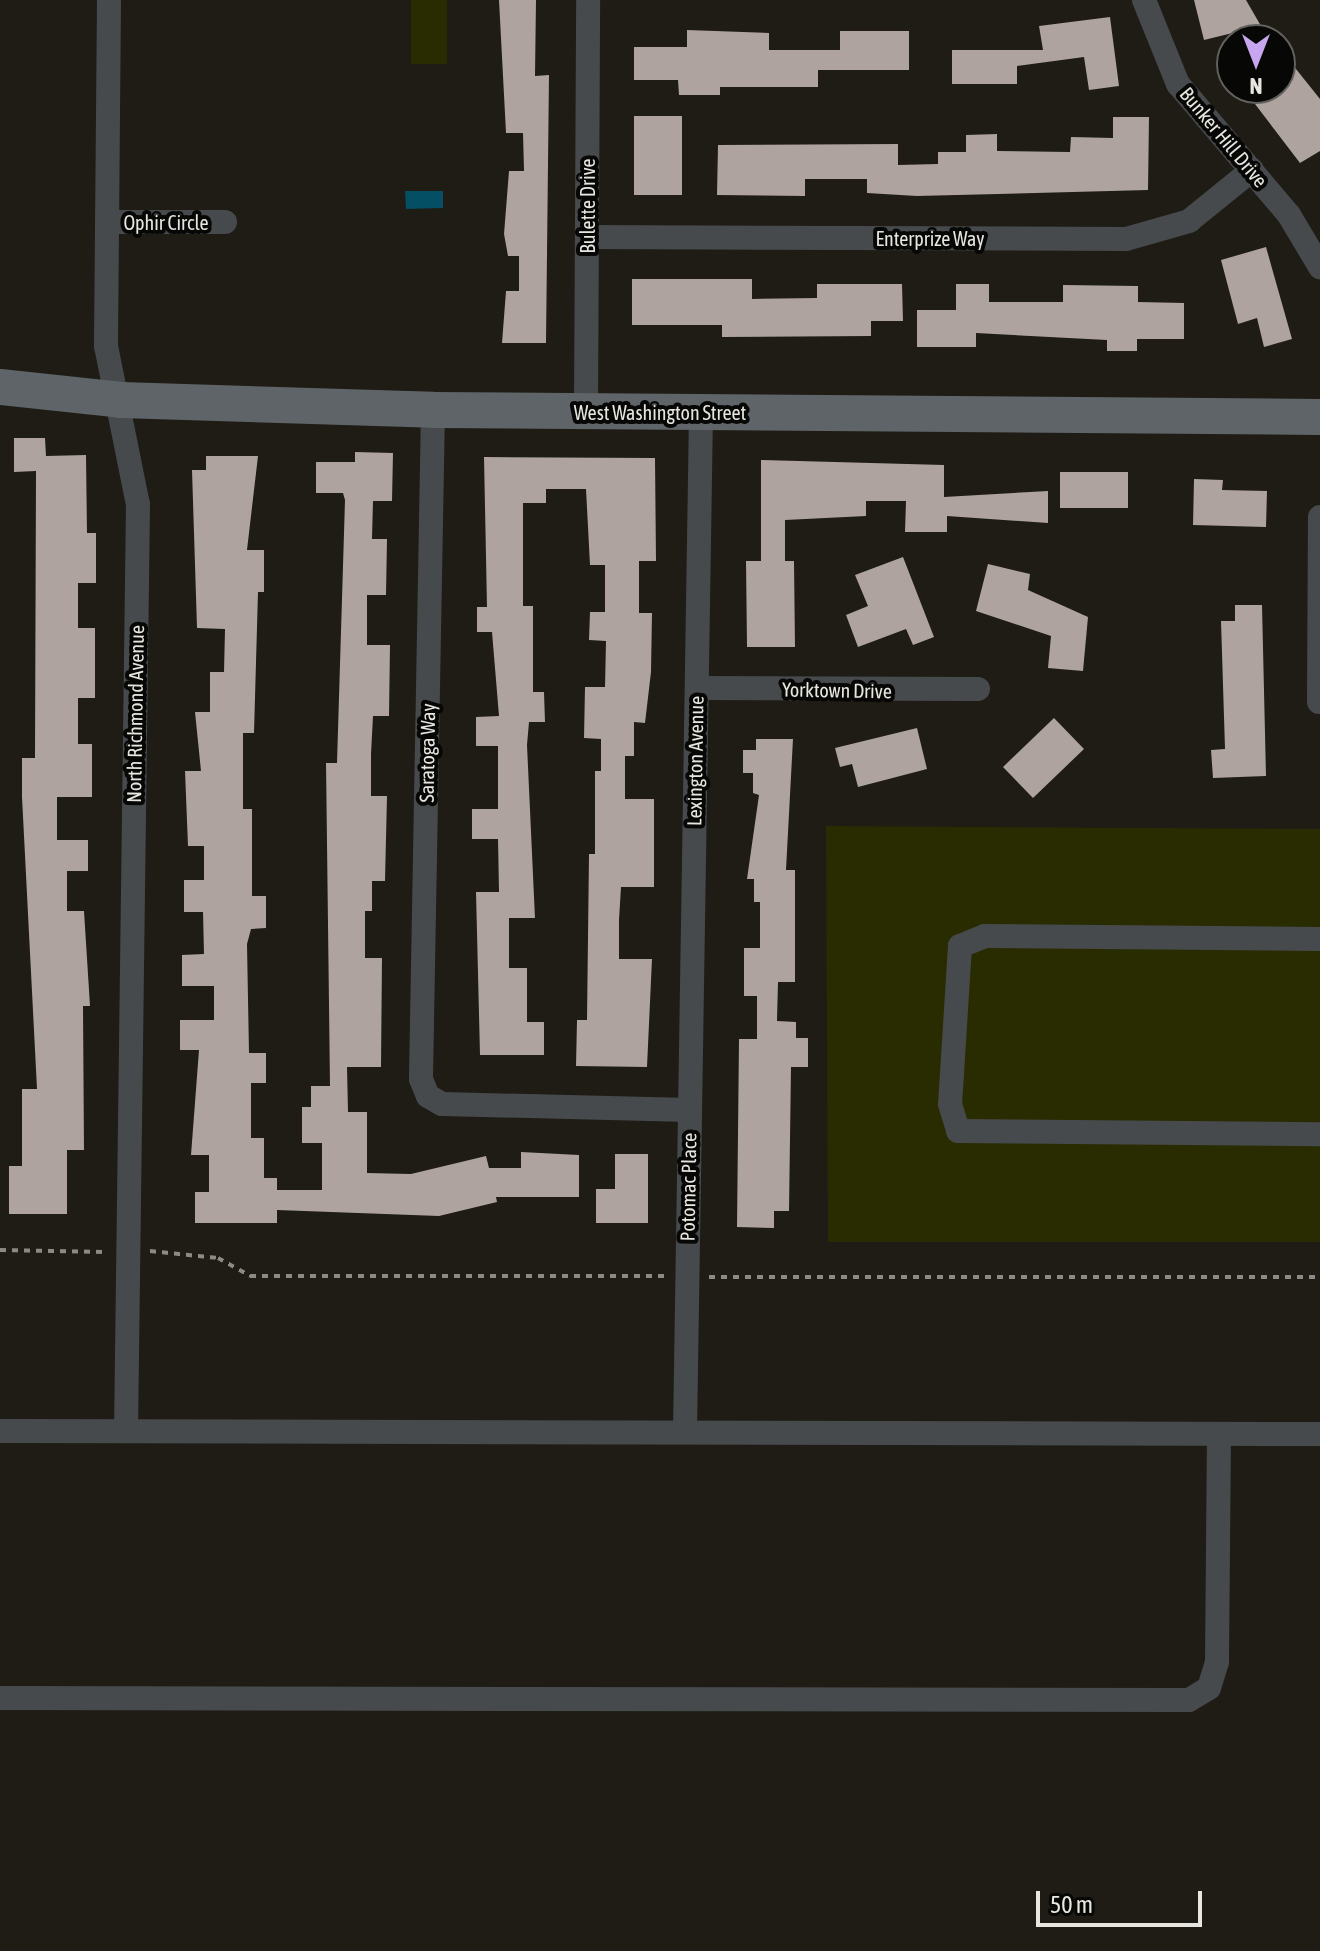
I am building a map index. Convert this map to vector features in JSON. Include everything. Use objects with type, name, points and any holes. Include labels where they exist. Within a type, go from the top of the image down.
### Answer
[{"type":"street","name":"North Richmond Avenue","points":[[109,0],[106,346],[121,400],[138,504],[126,1431]]},
{"type":"street","name":"Bulette Drive","points":[[586,411],[588,0]]},
{"type":"street","name":"Bunker Hill Drive","points":[[1144,0],[1178,84],[1252,170],[1320,267]]},
{"type":"street","name":"Enterprize Way","points":[[587,237],[1126,239],[1189,221],[1252,170]]},
{"type":"street","name":"Ophir Circle","points":[[107,222],[225,222]]},
{"type":"street","name":"West Washington Street","points":[[0,387],[121,400],[433,410],[1320,417]]},
{"type":"street","name":"Saratoga Way","points":[[428,1096],[421,1079],[433,410]]},
{"type":"street","name":"Lexington Avenue","points":[[689,1110],[701,412]]},
{"type":"street","points":[[1319,702],[1320,517]]},
{"type":"street","name":"Yorktown Drive","points":[[697,688],[978,689]]},
{"type":"street","points":[[1320,939],[985,936],[960,946],[950,1104],[958,1131],[1320,1134]]},
{"type":"street","name":"Potomac Place","points":[[428,1096],[442,1104],[689,1110],[685,1432]]},
{"type":"street","points":[[0,1431],[1320,1434]]},
{"type":"street","points":[[0,1698],[1189,1700],[1209,1688],[1217,1662],[1219,1434]]},
{"type":"path","points":[[0,1250],[128,1252],[218,1258],[250,1276],[1320,1277]]},
{"type":"green space","points":[[411,0],[447,0],[447,64],[411,64]]},
{"type":"green space","points":[[826,826],[1320,829],[1320,1242],[828,1242]]},
{"type":"water","points":[[405,191],[443,191],[443,208],[406,209]]},
{"type":"building","points":[[499,0],[536,0],[535,76],[549,75],[546,343],[502,343],[506,291],[519,291],[519,256],[508,256],[504,234],[509,171],[524,171],[523,133],[506,133]]},
{"type":"building","points":[[1194,0],[1246,0],[1260,24],[1216,24],[1216,37],[1204,40]]},
{"type":"building","points":[[1110,17],[1119,86],[1089,90],[1084,57],[1017,66],[1017,84],[952,84],[952,50],[1043,50],[1039,26]]},
{"type":"building","points":[[687,30],[769,33],[769,50],[840,50],[840,31],[909,31],[909,70],[818,70],[818,87],[720,87],[720,95],[679,95],[678,80],[634,80],[634,47],[687,47]]},
{"type":"building","points":[[1296,69],[1320,99],[1320,151],[1300,163],[1255,104],[1296,104]]},
{"type":"building","points":[[634,116],[682,116],[682,195],[634,195]]},
{"type":"building","points":[[1113,117],[1149,117],[1148,190],[917,196],[867,193],[867,179],[805,179],[805,196],[717,195],[718,145],[898,144],[898,165],[938,164],[938,152],[966,152],[966,135],[997,134],[997,151],[1070,152],[1071,137],[1113,138]]},
{"type":"building","points":[[1266,247],[1292,339],[1264,347],[1257,318],[1238,324],[1221,260]]},
{"type":"building","points":[[632,279],[752,279],[752,299],[817,298],[817,284],[902,284],[903,321],[871,321],[871,336],[722,337],[722,325],[632,325]]},
{"type":"building","points":[[956,284],[989,284],[989,302],[1063,302],[1063,285],[1138,286],[1138,302],[1184,303],[1184,339],[1137,339],[1137,351],[1107,351],[1107,340],[976,333],[976,347],[917,347],[917,310],[956,310]]},
{"type":"building","points":[[14,438],[45,438],[46,456],[86,455],[87,533],[96,533],[96,583],[78,583],[78,628],[95,628],[95,698],[78,698],[78,744],[92,744],[92,797],[57,797],[57,840],[88,840],[88,871],[67,871],[67,911],[84,911],[90,1006],[83,1006],[84,1150],[67,1150],[67,1214],[9,1214],[9,1166],[22,1166],[22,1089],[37,1089],[22,797],[22,758],[35,758],[36,471],[14,472]]},
{"type":"building","points":[[355,452],[393,453],[392,501],[373,501],[372,539],[387,539],[386,595],[367,595],[367,645],[390,645],[389,716],[373,716],[371,754],[371,796],[387,796],[385,881],[372,881],[372,911],[365,911],[365,958],[382,958],[381,1067],[347,1067],[348,1112],[367,1112],[367,1173],[411,1174],[486,1156],[489,1168],[521,1168],[521,1152],[579,1155],[579,1197],[496,1197],[497,1202],[439,1216],[277,1210],[277,1223],[195,1223],[195,1192],[209,1192],[209,1155],[191,1155],[199,1050],[180,1050],[180,1020],[214,1020],[214,986],[182,986],[182,955],[204,954],[203,912],[184,912],[184,880],[204,880],[204,846],[188,846],[185,771],[201,771],[195,712],[210,712],[210,672],[224,672],[225,629],[197,628],[192,470],[206,470],[206,456],[258,456],[247,550],[264,550],[264,592],[258,592],[254,733],[243,733],[243,809],[252,809],[252,896],[266,896],[266,928],[251,929],[247,944],[249,1053],[266,1053],[266,1083],[251,1083],[251,1138],[264,1138],[264,1178],[277,1178],[277,1190],[322,1190],[322,1143],[302,1143],[302,1107],[311,1107],[311,1086],[330,1086],[326,763],[337,763],[345,500],[343,493],[316,493],[316,462],[355,462]]},
{"type":"building","points":[[484,457],[655,458],[656,561],[639,561],[639,613],[652,613],[651,672],[645,723],[634,722],[634,756],[625,756],[625,799],[654,799],[654,887],[621,887],[619,920],[619,959],[652,959],[647,1067],[576,1066],[577,1020],[587,1020],[589,854],[595,854],[595,771],[601,771],[601,739],[584,738],[585,687],[605,687],[606,641],[589,640],[590,612],[605,612],[605,565],[590,565],[586,489],[546,489],[546,503],[523,503],[523,606],[533,606],[533,692],[544,692],[545,722],[529,722],[527,745],[535,918],[509,918],[509,968],[527,968],[527,1022],[544,1022],[544,1055],[480,1055],[476,892],[499,892],[498,839],[472,839],[472,809],[498,809],[498,746],[476,746],[476,717],[499,716],[492,632],[477,632],[477,607],[487,607]]},
{"type":"building","points":[[761,460],[944,465],[944,497],[1048,491],[1048,523],[947,516],[947,532],[905,532],[906,501],[866,501],[866,516],[785,520],[785,561],[794,561],[795,647],[747,647],[746,561],[761,561]]},
{"type":"building","points":[[1060,472],[1128,472],[1128,508],[1060,508]]},
{"type":"building","points":[[1194,479],[1223,480],[1222,490],[1267,491],[1266,527],[1193,525]]},
{"type":"building","points":[[903,557],[934,637],[913,645],[906,629],[858,647],[846,615],[868,606],[855,575]]},
{"type":"building","points":[[988,564],[1030,574],[1028,590],[1088,617],[1083,671],[1048,668],[1051,636],[976,611]]},
{"type":"building","points":[[1235,605],[1262,605],[1266,776],[1213,778],[1211,750],[1225,749],[1221,621],[1235,621]]},
{"type":"building","points":[[1054,718],[1084,749],[1033,798],[1003,767]]},
{"type":"building","points":[[917,728],[927,769],[858,787],[852,764],[840,767],[835,748]]},
{"type":"building","points":[[756,739],[793,739],[786,870],[795,870],[795,982],[778,982],[777,1021],[796,1022],[796,1038],[808,1038],[808,1067],[791,1067],[789,1211],[774,1211],[774,1228],[737,1227],[739,1039],[757,1039],[757,996],[744,996],[744,948],[760,948],[760,902],[754,902],[754,879],[747,879],[759,795],[753,793],[753,773],[743,773],[743,750],[756,750]]},
{"type":"building","points":[[615,1154],[648,1154],[648,1223],[596,1223],[596,1189],[615,1189]]}]
